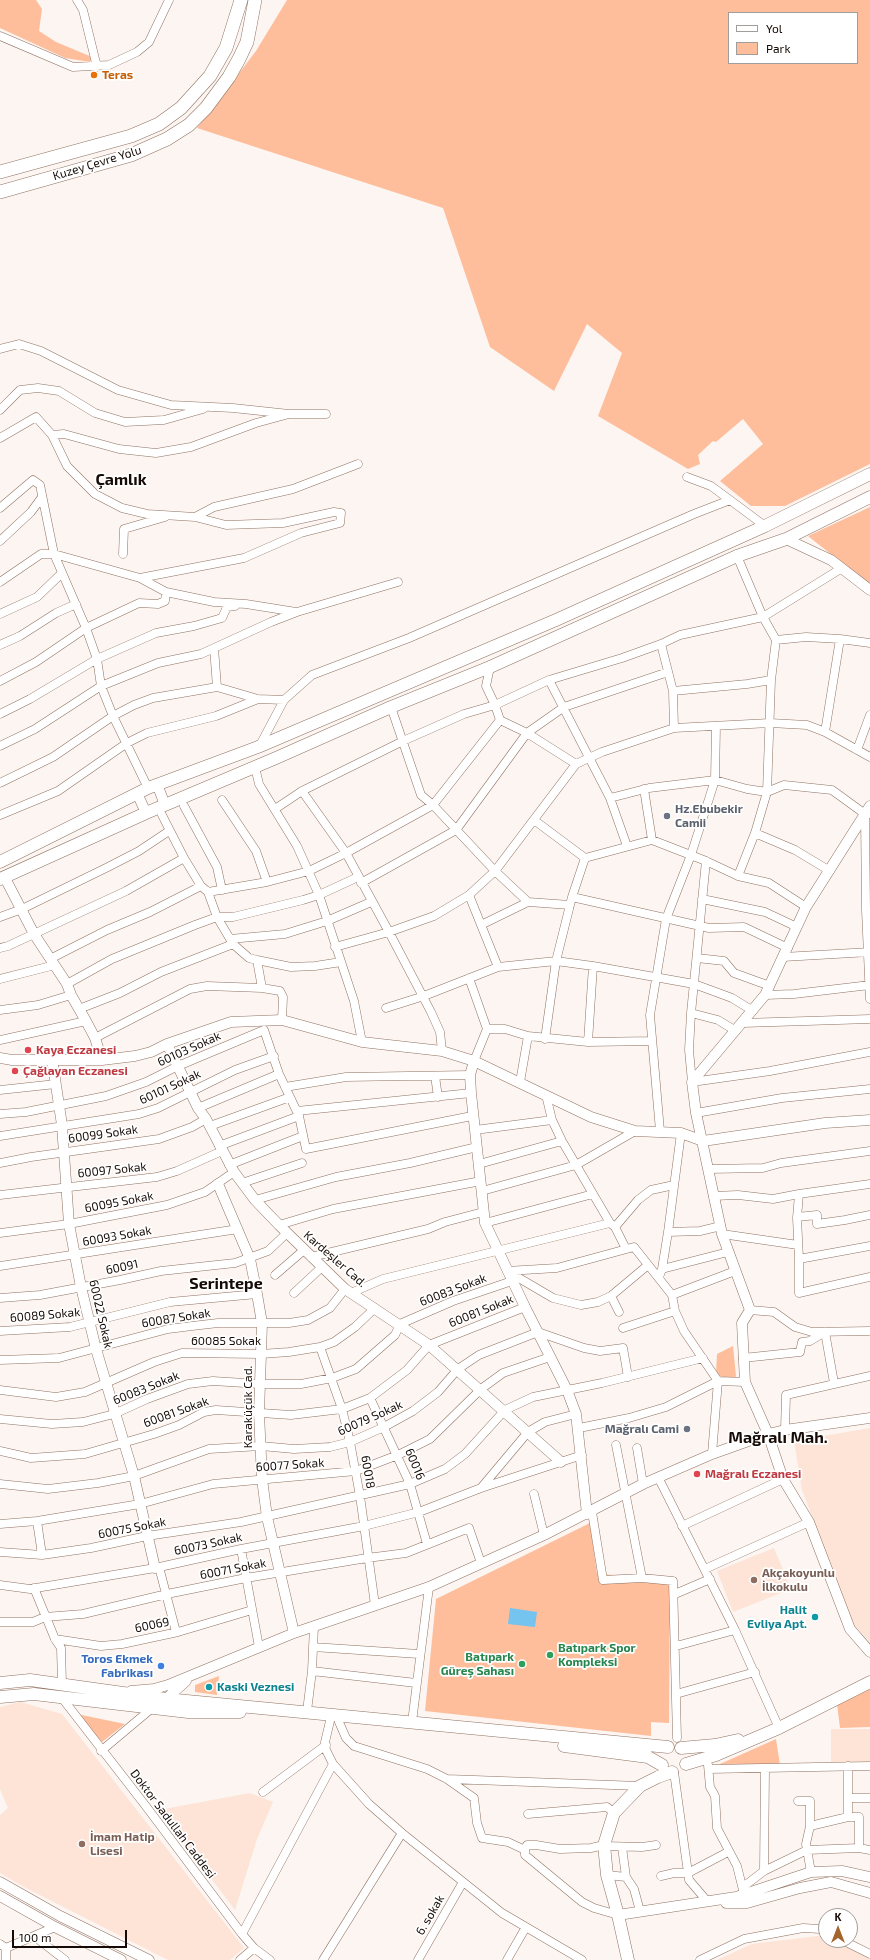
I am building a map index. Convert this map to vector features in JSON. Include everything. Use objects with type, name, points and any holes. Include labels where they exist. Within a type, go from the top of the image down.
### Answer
[{"type":"main road","name":"Kuzey Çevre Yolu","points":[[0,172],[131,136],[158,124],[181,108],[210,76],[226,48],[241,0]]},
{"type":"main road","name":"Kuzey Çevre Yolu","points":[[0,192],[131,155],[167,138],[189,124],[206,108],[229,77],[239,59],[247,42],[255,0]]},
{"type":"main road","points":[[0,862],[147,788],[258,747],[556,620],[765,526],[870,474]]},
{"type":"main road","points":[[2,878],[146,813],[164,810],[255,767],[391,707],[490,667],[737,556],[786,539],[870,497]]},
{"type":"main road","points":[[0,1683],[30,1680],[125,1692],[166,1699],[307,1711],[668,1747]]},
{"type":"main road","points":[[686,1764],[708,1764],[870,1682]]},
{"type":"main road","points":[[1,1694],[34,1694],[188,1712],[265,1713],[620,1752],[648,1757],[669,1769],[680,1770],[686,1764],[686,1755],[679,1743]]},
{"type":"main road","points":[[151,1708],[166,1699]]},
{"type":"main road","points":[[669,1769],[662,1753],[668,1747],[679,1743],[715,1745],[779,1728]]},
{"type":"main road","points":[[628,1960],[607,1875],[604,1846],[614,1813],[640,1786],[658,1777],[669,1769]]},
{"type":"street","points":[[77,0],[83,10],[97,68]]},
{"type":"street","points":[[0,36],[73,68],[97,68],[109,65],[137,52],[149,42],[169,0]]},
{"type":"street","points":[[0,349],[18,344],[40,351],[118,390],[171,405],[289,414],[326,414]]},
{"type":"street","points":[[0,410],[20,390],[38,388],[59,391],[95,413],[125,422],[164,420],[211,407]]},
{"type":"street","points":[[52,435],[64,434],[119,449],[156,453],[192,447],[256,423],[289,414]]},
{"type":"street","points":[[0,438],[36,417],[52,435],[67,466],[95,494],[122,508],[147,514],[195,517],[226,525],[283,523],[334,512],[341,513],[340,523],[301,533],[244,558],[140,578]]},
{"type":"street","points":[[195,517],[214,507],[293,489],[358,464]]},
{"type":"street","points":[[687,477],[711,486],[765,526]]},
{"type":"street","points":[[0,508],[33,480],[40,485],[54,554],[86,628],[97,659],[102,686],[113,716],[147,788],[164,810],[169,831],[201,886],[208,892],[217,917],[231,942],[249,958],[291,967],[315,966],[341,962]]},
{"type":"street","points":[[0,541],[31,512],[42,497]]},
{"type":"street","points":[[258,747],[284,700],[312,675],[409,638],[687,517],[730,500]]},
{"type":"street","points":[[123,554],[124,529],[170,515]]},
{"type":"street","points":[[786,539],[831,560],[870,590]]},
{"type":"street","points":[[0,582],[40,554],[54,554],[140,578],[166,592],[214,602],[246,604],[297,612]]},
{"type":"street","points":[[737,556],[763,617],[776,640],[771,680],[767,792],[755,833],[738,876]]},
{"type":"street","points":[[275,808],[302,791],[403,741],[464,714],[495,705],[549,680],[661,644],[680,635],[763,617],[842,568]]},
{"type":"street","points":[[0,614],[37,597],[62,573]]},
{"type":"street","points":[[0,746],[35,729],[102,686],[158,663],[201,654],[297,612],[398,582]]},
{"type":"street","points":[[0,681],[36,662],[86,628],[139,603],[158,604],[165,601],[166,592]]},
{"type":"street","points":[[0,646],[20,636],[56,613],[76,604]]},
{"type":"street","points":[[0,714],[30,699],[97,659],[156,633],[194,626],[222,618],[227,607],[246,604]]},
{"type":"street","points":[[776,640],[806,637],[870,643]]},
{"type":"street","points":[[825,732],[840,639]]},
{"type":"street","points":[[661,644],[673,691],[674,728]]},
{"type":"street","points":[[214,648],[217,687]]},
{"type":"street","points":[[490,667],[486,686],[500,720],[526,733],[576,764]]},
{"type":"street","points":[[66,984],[112,959],[217,917],[233,917],[319,895],[360,880],[456,830],[526,733],[564,707],[668,672]]},
{"type":"street","points":[[549,680],[610,798],[628,846]]},
{"type":"street","points":[[673,691],[747,684],[771,680]]},
{"type":"street","points":[[0,783],[53,757],[113,716],[134,705],[154,698],[217,687],[258,699],[284,700]]},
{"type":"street","points":[[0,815],[58,791],[127,743],[147,733],[216,716],[258,699]]},
{"type":"street","points":[[391,707],[422,795],[494,871],[528,902]]},
{"type":"street","points":[[857,750],[870,715]]},
{"type":"street","points":[[208,892],[267,882],[309,871],[346,853],[432,805],[500,720]]},
{"type":"street","points":[[335,947],[389,932],[434,916],[469,895],[494,871],[576,764],[589,758],[674,728],[770,724],[807,725],[825,732],[870,757]]},
{"type":"street","points":[[660,1131],[650,1015],[666,919],[691,855],[715,780],[716,726]]},
{"type":"street","points":[[255,767],[259,784],[275,808],[309,871],[319,895],[354,1001],[362,1042]]},
{"type":"street","points":[[610,798],[644,789],[683,782],[715,780],[747,789],[767,792],[784,785],[832,790],[868,811]]},
{"type":"street","points":[[146,813],[147,788]]},
{"type":"street","points":[[644,789],[652,840]]},
{"type":"street","points":[[302,791],[346,853],[371,902],[424,996],[440,1032],[442,1051]]},
{"type":"street","points":[[222,800],[256,851],[267,882]]},
{"type":"street","points":[[184,806],[217,867],[222,890]]},
{"type":"street","points":[[868,811],[867,851],[870,999]]},
{"type":"street","points":[[692,1082],[753,1011],[767,990],[806,908],[868,811]]},
{"type":"street","points":[[534,820],[585,858]]},
{"type":"street","points":[[0,917],[22,909],[139,851],[169,831]]},
{"type":"street","points":[[755,833],[795,850],[830,871]]},
{"type":"street","points":[[585,858],[652,840],[706,861],[738,876],[769,883],[806,908]]},
{"type":"street","points":[[0,948],[34,934],[126,891],[184,858]]},
{"type":"street","points":[[545,1038],[556,961],[571,901],[585,858]]},
{"type":"street","points":[[706,861],[691,1013],[689,1050],[692,1082],[696,1113],[703,1141],[713,1196],[728,1252],[750,1310]]},
{"type":"street","points":[[2,878],[22,909],[34,934],[66,984],[95,1038],[102,1060]]},
{"type":"street","points":[[0,980],[52,962],[107,930],[150,912],[201,886]]},
{"type":"street","points":[[469,895],[498,967]]},
{"type":"street","points":[[702,899],[765,912],[797,927]]},
{"type":"street","points":[[481,925],[528,902],[571,901],[709,928],[744,927],[785,952],[869,952]]},
{"type":"street","points":[[79,1010],[161,972],[231,942],[286,934],[327,921],[371,902]]},
{"type":"street","points":[[697,958],[724,961],[734,973],[767,990],[794,994],[869,985]]},
{"type":"street","points":[[257,960],[262,988]]},
{"type":"street","points":[[386,1008],[424,996],[498,967],[556,961],[694,984],[732,998],[753,1011]]},
{"type":"street","points":[[588,1042],[593,966]]},
{"type":"street","points":[[469,978],[487,1029],[470,1075],[472,1116],[475,1130],[485,1223],[524,1307],[567,1390],[576,1414],[589,1513],[603,1580],[642,1578],[674,1581],[676,1694],[679,1743]]},
{"type":"street","points":[[95,1038],[190,989],[207,986],[262,988],[280,991],[283,997],[282,1020]]},
{"type":"street","points":[[0,1010],[38,1005],[71,995]]},
{"type":"street","points":[[691,1013],[718,1020],[736,1031]]},
{"type":"street","points":[[743,1023],[870,1019]]},
{"type":"street","points":[[0,1058],[12,1060],[102,1060],[135,1056],[150,1052],[167,1044],[231,1022],[263,1026],[282,1020],[362,1042],[442,1051],[474,1061],[520,1082],[591,1118],[635,1131],[681,1133],[703,1141],[824,1123],[870,1120]]},
{"type":"street","points":[[0,1040],[86,1021]]},
{"type":"street","points":[[263,1026],[279,1074],[298,1113],[306,1149],[472,1116]]},
{"type":"street","name":"60103 Sokak","points":[[0,1114],[26,1112],[106,1096],[146,1082],[263,1026]]},
{"type":"street","points":[[487,1029],[505,1029],[528,1036],[588,1042],[652,1041]]},
{"type":"street","points":[[520,1082],[528,1036]]},
{"type":"street","name":"Kardeşler Cad.","points":[[167,1044],[198,1108],[208,1122],[221,1149],[232,1168],[255,1200],[307,1253],[348,1291],[430,1345],[505,1410],[561,1462]]},
{"type":"street","points":[[692,1082],[770,1071],[870,1052]]},
{"type":"street","name":"60101 Sokak","points":[[0,1136],[139,1114],[158,1108],[235,1070],[274,1056]]},
{"type":"street","name":"60022 Sokak","points":[[52,1059],[62,1126],[69,1224],[81,1287],[89,1323],[107,1382],[114,1414],[125,1442],[147,1536],[157,1568]]},
{"type":"street","points":[[198,1108],[279,1074]]},
{"type":"street","points":[[285,1087],[346,1077],[470,1075]]},
{"type":"street","points":[[435,1076],[438,1097]]},
{"type":"street","points":[[0,1090],[56,1084]]},
{"type":"street","points":[[696,1113],[782,1098],[870,1088]]},
{"type":"street","name":"60097 Sokak","points":[[0,1194],[156,1177],[177,1171],[298,1113],[470,1093]]},
{"type":"street","points":[[546,1095],[552,1120],[562,1141],[626,1249],[634,1247],[648,1265],[661,1273],[672,1295],[675,1311],[684,1331],[718,1381],[712,1454]]},
{"type":"street","name":"60099 Sokak","points":[[0,1163],[64,1152],[159,1139],[192,1127],[290,1097]]},
{"type":"street","points":[[475,1130],[552,1120]]},
{"type":"street","points":[[279,1225],[333,1209],[481,1186],[576,1165],[635,1131]]},
{"type":"street","points":[[661,1273],[681,1133]]},
{"type":"street","name":"60095 Sokak","points":[[0,1233],[69,1224],[167,1205],[205,1192],[218,1184],[232,1168],[303,1136]]},
{"type":"street","points":[[479,1164],[562,1141]]},
{"type":"street","points":[[255,1200],[336,1177],[410,1163],[477,1147]]},
{"type":"street","points":[[708,1169],[763,1168],[781,1163],[870,1151]]},
{"type":"street","points":[[242,1183],[302,1163]]},
{"type":"street","name":"Karaküçük Cad.","points":[[218,1184],[250,1259],[262,1323],[259,1413],[262,1479],[267,1517],[294,1633]]},
{"type":"street","points":[[713,1196],[738,1195],[773,1199],[870,1184]]},
{"type":"street","points":[[613,1225],[638,1200],[651,1190],[674,1185]]},
{"type":"street","points":[[485,1223],[593,1194]]},
{"type":"street","points":[[799,1194],[797,1216],[800,1259],[799,1293],[870,1277]]},
{"type":"street","points":[[275,1275],[307,1253],[428,1229],[452,1220],[483,1212]]},
{"type":"street","points":[[797,1216],[817,1215],[817,1224],[870,1215]]},
{"type":"street","name":"60087 Sokak","points":[[0,1360],[59,1358],[168,1329],[218,1323],[289,1323],[308,1320],[330,1308],[348,1291],[383,1279],[498,1250],[613,1225]]},
{"type":"street","name":"60093 Sokak","points":[[0,1266],[75,1256],[127,1246],[238,1229]]},
{"type":"street","points":[[668,1232],[722,1230],[798,1245]]},
{"type":"street","name":"60091","points":[[0,1298],[40,1295],[161,1271],[235,1263],[250,1259],[268,1251],[287,1233]]},
{"type":"street","points":[[800,1259],[870,1246]]},
{"type":"street","name":"60083 Sokak","points":[[0,1419],[52,1424],[83,1422],[114,1414],[147,1399],[188,1384],[213,1381],[260,1384],[301,1384],[332,1378],[356,1369],[395,1335],[400,1324],[510,1276],[557,1268],[626,1249]]},
{"type":"street","points":[[661,1273],[728,1252]]},
{"type":"street","points":[[510,1276],[553,1298],[581,1305],[598,1302],[611,1296],[648,1265]]},
{"type":"street","points":[[294,1292],[322,1267]]},
{"type":"street","points":[[672,1295],[735,1271]]},
{"type":"street","name":"60089 Sokak","points":[[0,1331],[70,1327],[170,1302],[257,1294]]},
{"type":"street","points":[[611,1296],[619,1312]]},
{"type":"street","name":"60081 Sokak","points":[[0,1451],[31,1458],[85,1454],[179,1425],[204,1412],[216,1410],[292,1415],[342,1409],[370,1398],[407,1370],[430,1345],[524,1307]]},
{"type":"street","name":"60085 Sokak","points":[[0,1390],[56,1397],[85,1392],[154,1362],[182,1353],[261,1354],[289,1352],[320,1347],[334,1342],[355,1327],[375,1308]]},
{"type":"street","points":[[750,1310],[774,1312],[795,1327],[812,1332],[870,1331]]},
{"type":"street","points":[[750,1310],[742,1323],[745,1382],[768,1434],[783,1479],[809,1522],[850,1629],[870,1652]]},
{"type":"street","points":[[624,1328],[675,1311]]},
{"type":"street","points":[[538,1332],[584,1348],[600,1351],[623,1348],[628,1377]]},
{"type":"street","name":"60079 Sokak","points":[[0,1484],[48,1489],[98,1483],[134,1476],[209,1449],[261,1446],[294,1449],[330,1447],[350,1442],[384,1427],[414,1411],[438,1392],[458,1369],[479,1355],[538,1332]]},
{"type":"street","points":[[743,1358],[800,1352],[802,1342],[810,1341],[825,1332]]},
{"type":"street","points":[[825,1332],[834,1383]]},
{"type":"street","name":"60018","points":[[320,1347],[342,1409],[350,1442],[360,1496],[367,1558],[375,1605]]},
{"type":"street","name":"60077 Sokak","points":[[0,1524],[37,1521],[140,1504],[213,1484],[356,1471],[398,1455],[430,1439],[481,1389],[503,1372],[550,1357]]},
{"type":"street","points":[[505,1410],[533,1397],[628,1377],[703,1358]]},
{"type":"street","points":[[785,1430],[786,1395],[870,1376]]},
{"type":"street","points":[[578,1428],[629,1418],[666,1407],[718,1381],[745,1382]]},
{"type":"street","name":"60016","points":[[370,1398],[398,1455],[410,1484],[427,1544]]},
{"type":"street","name":"60075 Sokak","points":[[0,1552],[42,1555],[92,1548],[147,1536],[267,1517],[410,1484],[445,1469],[465,1454],[505,1410]]},
{"type":"street","points":[[480,1488],[528,1432],[545,1422],[576,1414]]},
{"type":"street","points":[[125,1692],[154,1689],[194,1675],[294,1633],[429,1587],[544,1535],[624,1495],[642,1484],[712,1454],[768,1434],[785,1430],[870,1418]]},
{"type":"street","points":[[616,1445],[624,1495],[642,1578]]},
{"type":"street","points":[[637,1448],[642,1484]]},
{"type":"street","name":"60073 Sokak","points":[[0,1583],[30,1589],[157,1568],[241,1549],[364,1526],[419,1512],[480,1488],[582,1454]]},
{"type":"street","points":[[658,1477],[735,1630],[779,1728]]},
{"type":"street","points":[[682,1526],[783,1479]]},
{"type":"street","points":[[534,1494],[544,1535]]},
{"type":"street","points":[[37,1521],[42,1555]]},
{"type":"street","points":[[705,1569],[809,1522]]},
{"type":"street","name":"60071 Sokak","points":[[0,1622],[33,1622],[45,1617],[83,1614],[167,1594],[246,1578],[406,1553],[469,1528],[480,1563]]},
{"type":"street","points":[[241,1549],[259,1647]]},
{"type":"street","points":[[157,1568],[167,1594],[176,1632]]},
{"type":"street","points":[[675,1594],[710,1579]]},
{"type":"street","points":[[412,1722],[419,1654],[429,1587]]},
{"type":"street","points":[[34,1588],[45,1617],[55,1639],[61,1648],[62,1684]]},
{"type":"street","name":"60069","points":[[55,1639],[101,1646],[129,1643],[176,1632],[252,1610]]},
{"type":"street","points":[[307,1711],[312,1671],[314,1626]]},
{"type":"street","points":[[676,1646],[735,1630]]},
{"type":"street","points":[[313,1647],[419,1654]]},
{"type":"street","points":[[312,1671],[416,1683]]},
{"type":"street","points":[[676,1694],[755,1672]]},
{"type":"street","points":[[166,1699],[194,1675]]},
{"type":"street","points":[[194,1675],[186,1684],[186,1690],[188,1695],[196,1701]]},
{"type":"street","name":"Doktor Sadullah Caddesi","points":[[62,1698],[242,1934],[254,1948],[270,1960]]},
{"type":"street","points":[[101,1751],[151,1708]]},
{"type":"street","points":[[335,1721],[326,1745],[326,1750],[333,1764],[369,1804],[402,1833],[502,1913],[582,1960]]},
{"type":"street","points":[[335,1721],[346,1738],[354,1746],[427,1769],[474,1798],[482,1838],[508,1842],[525,1850]]},
{"type":"street","points":[[263,1792],[326,1745]]},
{"type":"street","points":[[242,1934],[333,1764]]},
{"type":"street","points":[[744,1891],[737,1866],[728,1852],[717,1828],[715,1796],[710,1787],[708,1764],[765,1769],[870,1766]]},
{"type":"street","points":[[848,1766],[848,1817]]},
{"type":"street","points":[[669,1769],[690,1880],[707,1901]]},
{"type":"street","points":[[764,1871],[765,1769]]},
{"type":"street","points":[[447,1780],[640,1786]]},
{"type":"street","points":[[848,1798],[870,1798]]},
{"type":"street","points":[[798,1801],[810,1801],[810,1826],[807,1850],[811,1872]]},
{"type":"street","points":[[528,1814],[607,1807],[614,1813]]},
{"type":"street","points":[[810,1826],[848,1817],[859,1817],[860,1848]]},
{"type":"street","points":[[323,1960],[402,1833]]},
{"type":"street","points":[[656,1845],[642,1847],[604,1846],[560,1849],[536,1844],[527,1845],[524,1855],[582,1902],[594,1908],[618,1915],[736,1897],[764,1871],[807,1850],[860,1848],[870,1850]]},
{"type":"street","points":[[622,1847],[626,1877],[634,1889],[640,1911]]},
{"type":"street","points":[[661,1876],[674,1873],[688,1873],[728,1852]]},
{"type":"street","points":[[744,1891],[811,1872],[842,1871],[870,1877]]},
{"type":"street","points":[[607,1875],[626,1877]]},
{"type":"street","points":[[0,1882],[60,1916],[149,1960]]},
{"type":"street","name":"6. sokak","points":[[418,1960],[463,1882]]},
{"type":"street","points":[[686,1904],[747,1903],[800,1888],[831,1882],[870,1893]]},
{"type":"street","points":[[0,1896],[55,1927],[121,1960]]},
{"type":"street","points":[[6,1960],[3,1946],[34,1936],[55,1927]]},
{"type":"street","points":[[507,1960],[526,1927]]},
{"type":"street","points":[[700,1960],[744,1939],[803,1928],[818,1929]]},
{"type":"street","points":[[34,1936],[65,1960]]},
{"type":"street","points":[[240,1960],[254,1948]]},
{"type":"street","points":[[858,1948],[870,1954]]},
{"type":"shaded area","points":[[870,1428],[870,1642],[853,1624],[802,1490],[794,1441]]},
{"type":"shaded area","name":"Akçakoyunlu İlkokulu","points":[[774,1548],[791,1589],[733,1612],[717,1571]]},
{"type":"shaded area","name":"İmam Hatip Lisesi","points":[[20,1702],[62,1714],[244,1948],[230,1960],[168,1960],[26,1888],[0,1873],[0,1815],[8,1808],[0,1789],[0,1707]]},
{"type":"shaded area","points":[[831,1729],[870,1729],[870,1762],[831,1762]]},
{"type":"shaded area","points":[[250,1793],[273,1802],[257,1839],[235,1910],[159,1810]]},
{"type":"shaded area","points":[[818,1936],[818,1948],[853,1948],[870,1957],[870,1960],[717,1960],[752,1944]]},
{"type":"green space","points":[[0,0],[36,0],[42,9],[39,31],[56,42],[92,57],[90,62],[65,58],[0,28]]},
{"type":"green space","points":[[287,0],[870,0],[870,464],[785,506],[751,506],[720,481],[763,444],[743,419],[716,442],[713,441],[698,455],[700,464],[688,469],[598,416],[622,353],[587,324],[554,391],[490,347],[443,208],[197,128],[256,51]]},
{"type":"green space","points":[[870,507],[870,583],[856,574],[808,536]]},
{"type":"green space","points":[[733,1346],[736,1376],[735,1378],[725,1378],[716,1374],[717,1354]]},
{"type":"green space","name":"Batıpark Spor Kompleksi","points":[[590,1523],[597,1574],[670,1578],[669,1723],[651,1722],[651,1736],[425,1711],[436,1599]]},
{"type":"green space","points":[[219,1676],[217,1695],[195,1692],[195,1685]]},
{"type":"green space","points":[[870,1687],[870,1727],[840,1728],[837,1704]]},
{"type":"green space","points":[[77,1714],[125,1724],[102,1742]]},
{"type":"green space","points":[[776,1739],[780,1765],[720,1767],[720,1764]]},
{"type":"water","points":[[510,1608],[537,1612],[535,1627],[508,1624]]},
{"type":"place","name":"Teras","points":[[94,75]]},
{"type":"place","name":"Hz.Ebubekir Camii","points":[[667,816]]},
{"type":"place","name":"Kaya Eczanesi","points":[[28,1050]]},
{"type":"place","name":"Çağlayan Eczanesi","points":[[15,1071]]},
{"type":"place","name":"Mağralı Cami","points":[[687,1429]]},
{"type":"place","name":"Mağralı Eczanesi","points":[[697,1474]]},
{"type":"place","name":"Akçakoyunlu İlkokulu","points":[[754,1580]]},
{"type":"place","name":"Halit Evliya Apt.","points":[[815,1617]]},
{"type":"place","name":"Batıpark Spor Kompleksi","points":[[550,1655]]},
{"type":"place","name":"Batıpark Güreş Sahası","points":[[522,1664]]},
{"type":"place","name":"Toros Ekmek Fabrikası","points":[[161,1666]]},
{"type":"place","name":"Kaski Veznesi","points":[[209,1687]]},
{"type":"place","name":"İmam Hatip Lisesi","points":[[82,1844]]},
{"type":"district","name":"Çamlık","points":[[121,480]]},
{"type":"district","name":"Serintepe","points":[[226,1284]]},
{"type":"district","name":"Mağralı Mah.","points":[[778,1438]]}]
